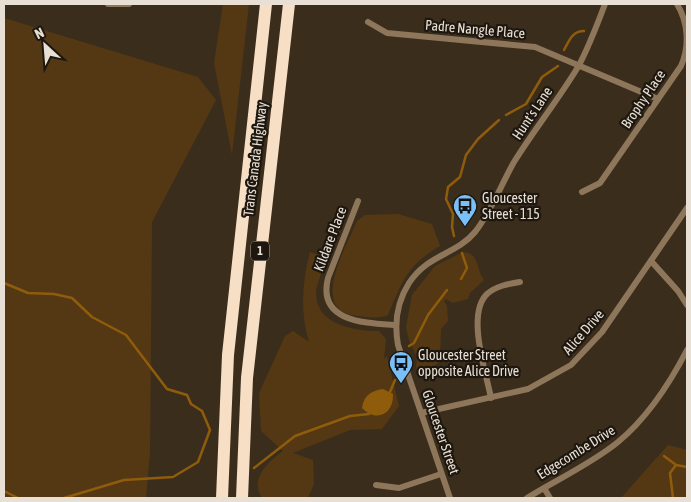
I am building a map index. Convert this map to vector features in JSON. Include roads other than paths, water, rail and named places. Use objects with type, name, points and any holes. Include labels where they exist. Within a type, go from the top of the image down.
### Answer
[{"type":"highway","name":"Trans Canada Highway","points":[[222,498],[228,355],[265,4]]},
{"type":"highway","name":"Trans Canada Highway","points":[[242,498],[247,378],[285,31],[290,4]]},
{"type":"street","points":[[108,4],[129,4]]},
{"type":"street","name":"Hunt's Lane","points":[[474,232],[517,158],[579,65],[605,4]]},
{"type":"street","name":"Brophy Place","points":[[582,192],[600,183],[681,66],[687,49],[687,34],[677,4]]},
{"type":"street","name":"Padre Nangle Place","points":[[368,22],[387,33],[535,47],[658,100]]},
{"type":"street","name":"Kildare Place","points":[[358,200],[328,278],[327,296],[334,310],[346,318],[368,323],[395,325]]},
{"type":"street","name":"Alice Drive","points":[[421,413],[492,398],[535,386],[572,365],[602,332],[687,208]]},
{"type":"street","name":"Gloucester Street","points":[[450,498],[398,345],[395,325],[404,293],[420,268],[436,256],[466,240],[474,232]]},
{"type":"street","points":[[652,261],[678,291],[687,305]]},
{"type":"street","points":[[492,398],[478,330],[476,317],[478,308],[489,292],[499,286],[520,282]]},
{"type":"street","name":"Edgecombe Drive","points":[[527,498],[600,454],[628,434],[645,415],[687,350]]},
{"type":"street","points":[[376,485],[399,488],[441,474]]},
{"type":"street","points":[[544,488],[550,498]]},
{"type":"waterway","points":[[564,50],[574,35],[584,31]]},
{"type":"waterway","points":[[506,115],[526,104],[542,77],[558,66]]},
{"type":"waterway","points":[[454,236],[452,227],[453,214],[446,199],[448,187],[460,177],[466,155],[478,139],[499,120]]},
{"type":"waterway","points":[[461,279],[467,268],[462,253]]},
{"type":"waterway","points":[[4,283],[28,293],[54,294],[72,298],[92,317],[126,335],[167,389],[187,395],[191,404],[202,411],[210,430],[198,462],[173,477],[124,480],[64,498]]},
{"type":"waterway","points":[[409,346],[414,343],[428,315],[447,290]]},
{"type":"waterway","points":[[390,392],[395,380]]},
{"type":"waterway","points":[[254,468],[295,436],[350,416],[369,414]]},
{"type":"waterway","points":[[664,456],[676,465],[687,467]]},
{"type":"waterway","points":[[673,498],[670,473],[676,465]]},
{"type":"waterway","points":[[4,491],[18,498]]},
{"type":"place","name":"Gloucester Street - 115","points":[[465,227]]},
{"type":"place","name":"Gloucester Street opposite Alice Drive","points":[[401,384]]}]
